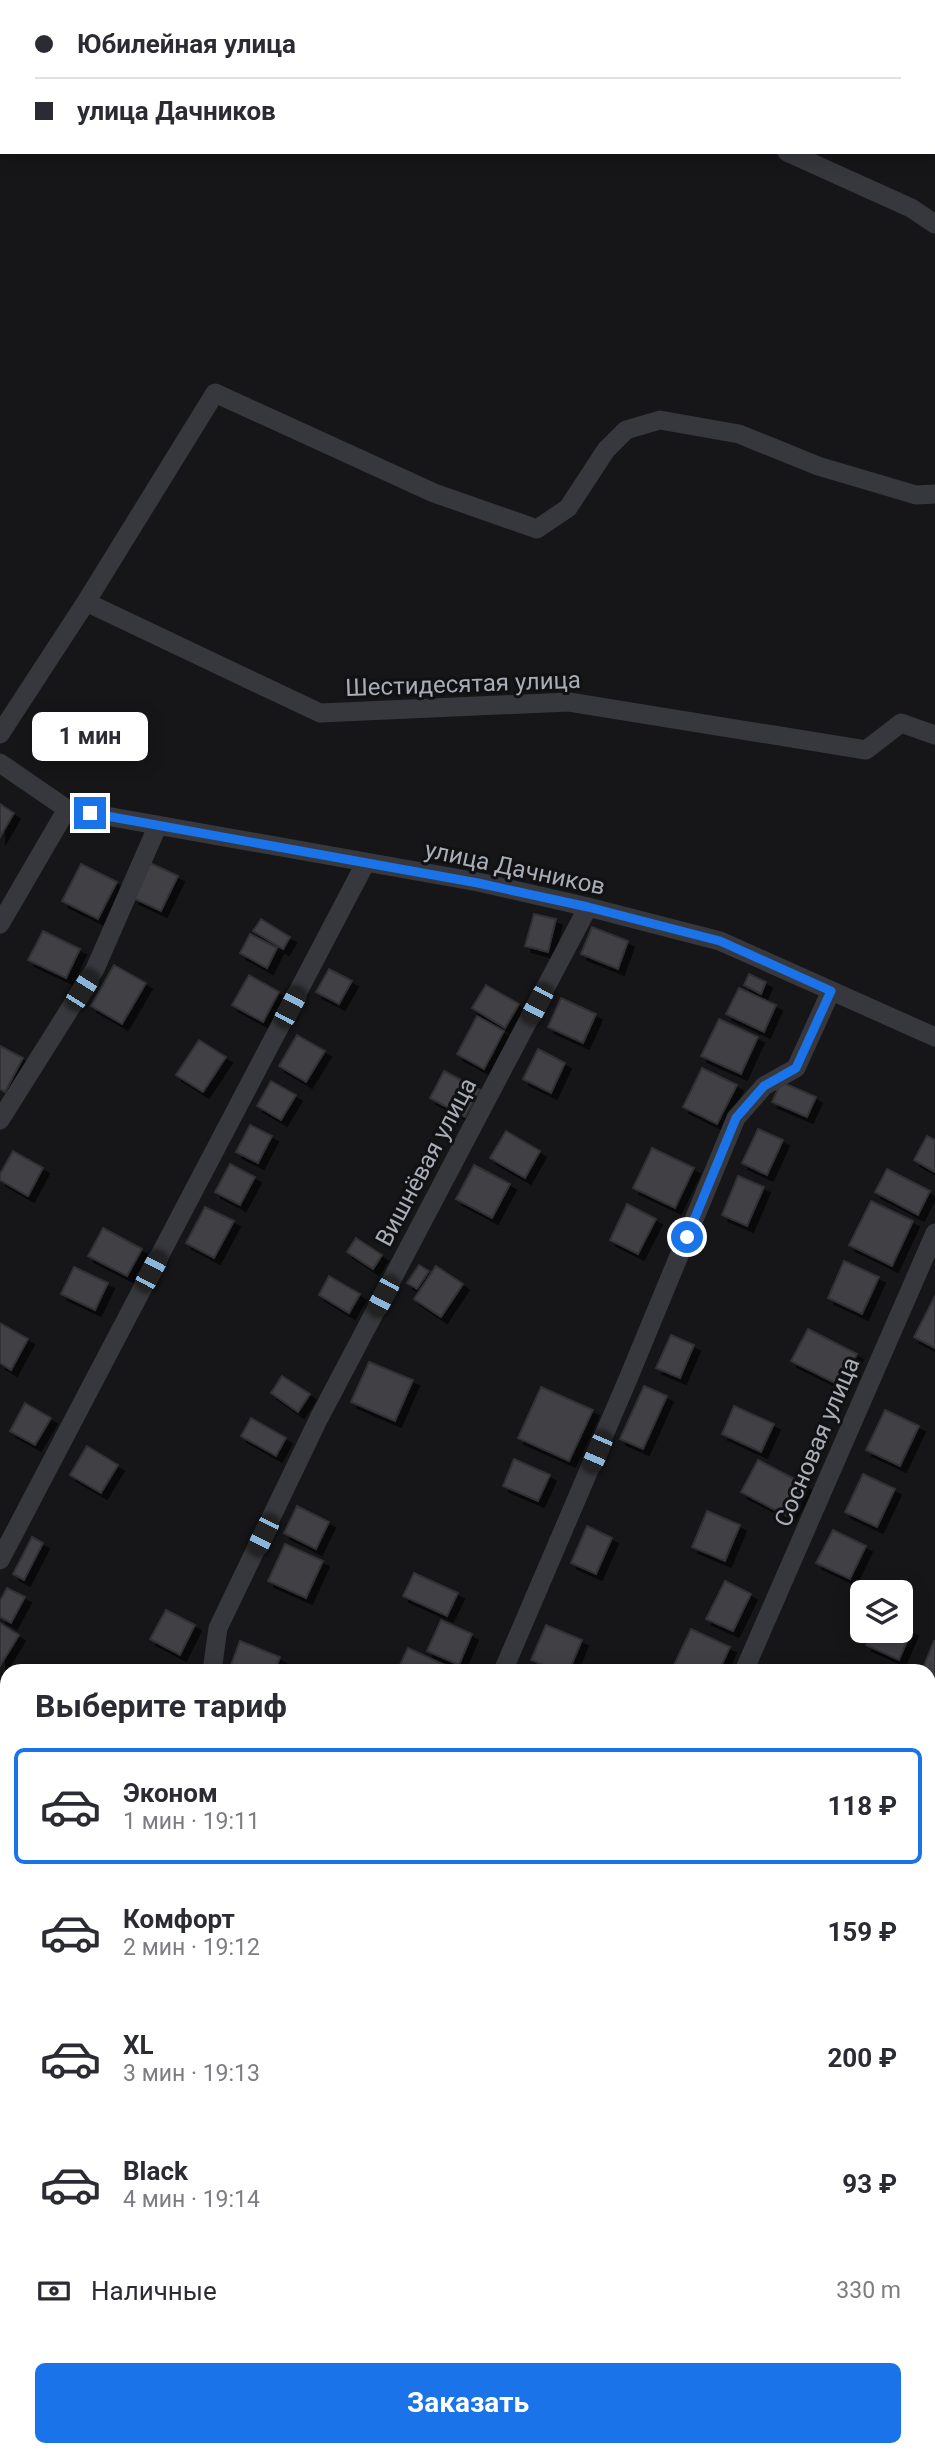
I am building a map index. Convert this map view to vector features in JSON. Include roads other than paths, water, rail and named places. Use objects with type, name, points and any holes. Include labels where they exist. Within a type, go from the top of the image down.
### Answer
[{"type":"street","points":[[791,154],[911,208],[935,224]]},
{"type":"street","points":[[0,734],[86,602],[215,393],[434,493],[537,529],[568,508],[606,450],[626,430],[660,420],[739,434],[818,466],[916,495],[935,494]]},
{"type":"street","name":"Шестидесятая улица","points":[[86,602],[320,713],[569,702],[866,750],[901,723],[935,735]]},
{"type":"street","points":[[0,762],[67,809],[0,924]]},
{"type":"street","name":"улица Дачников","points":[[67,809],[478,883],[588,907],[720,941],[935,1037]]},
{"type":"street","points":[[0,1120],[95,969],[158,825]]},
{"type":"street","points":[[0,1560],[366,862]]},
{"type":"street","name":"Вишнёвая улица","points":[[213,1664],[218,1628],[319,1418],[588,907]]},
{"type":"street","points":[[506,1664],[634,1366],[736,1118],[764,1086],[796,1068],[831,991]]},
{"type":"street","name":"Сосновая улица","points":[[747,1664],[935,1233]]}]
